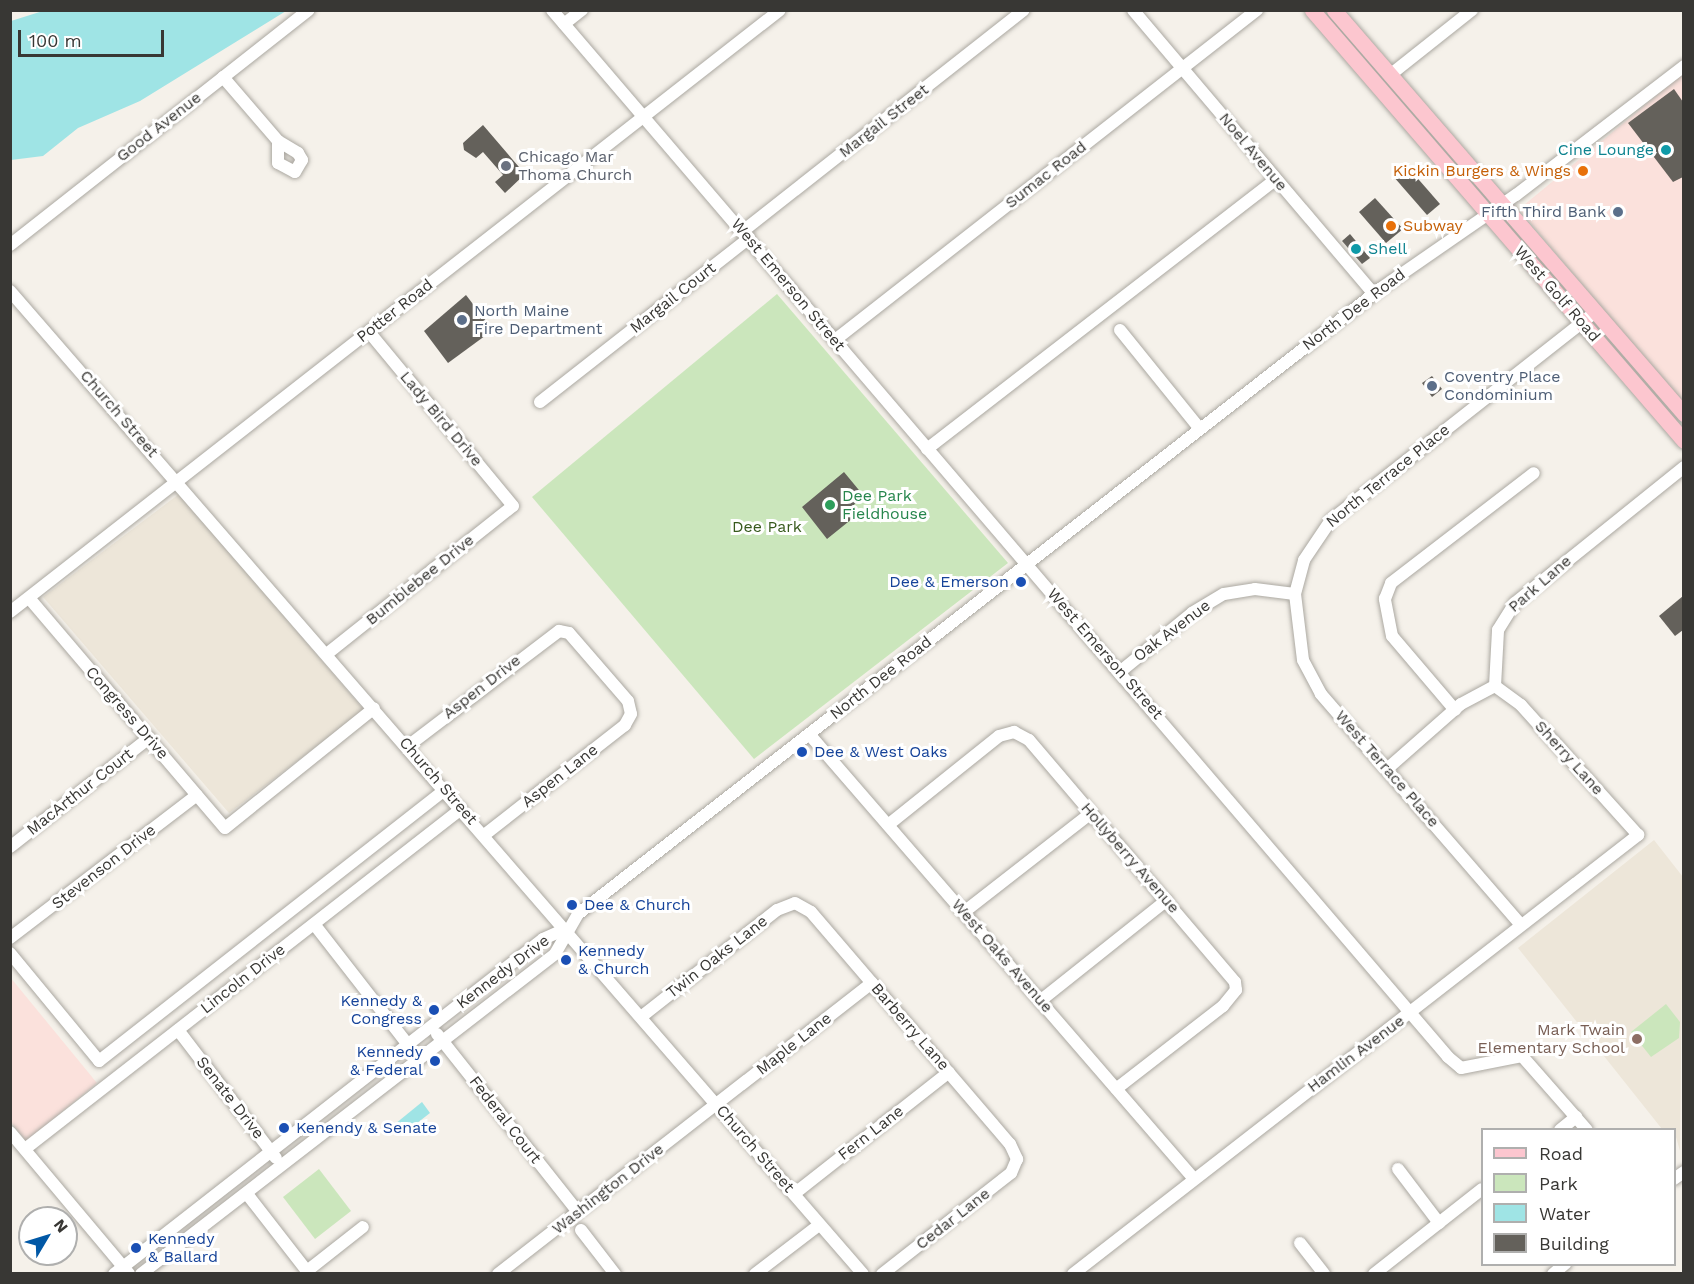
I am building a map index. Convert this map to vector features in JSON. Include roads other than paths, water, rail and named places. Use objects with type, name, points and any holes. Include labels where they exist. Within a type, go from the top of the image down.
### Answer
[{"type":"main road","name":"West Golf Road","points":[[1312,10],[1683,441]]},
{"type":"main road","name":"West Golf Road","points":[[1334,10],[1683,414]]},
{"type":"street","name":"Good Avenue","points":[[10,245],[309,10]]},
{"type":"street","name":"West Emerson Street","points":[[552,10],[1461,1068],[1522,1056],[1585,1128]]},
{"type":"street","points":[[564,24],[582,10]]},
{"type":"street","name":"Potter Road","points":[[10,612],[780,10]]},
{"type":"street","name":"Margail Street","points":[[746,235],[1024,10]]},
{"type":"street","name":"Noel Avenue","points":[[1133,10],[1374,294]]},
{"type":"street","name":"Sumac Road","points":[[835,340],[1257,10]]},
{"type":"street","points":[[1390,75],[1472,10]]},
{"type":"street","name":"North Dee Road","points":[[565,929],[809,734],[1374,294],[1502,204],[1683,66]]},
{"type":"street","points":[[223,77],[278,141]]},
{"type":"street","points":[[927,449],[1276,178]]},
{"type":"street","name":"Margail Court","points":[[540,402],[746,235]]},
{"type":"street","name":"Church Street","points":[[10,291],[328,653],[863,1274]]},
{"type":"street","name":"North Terrace Place","points":[[1295,594],[1305,560],[1331,520],[1595,312]]},
{"type":"street","points":[[1120,330],[1200,429]]},
{"type":"street","name":"Lady Bird Drive","points":[[369,332],[513,506]]},
{"type":"street","name":"Park Lane","points":[[1495,687],[1498,630],[1515,603],[1683,467]]},
{"type":"street","points":[[1455,710],[1392,636],[1385,599],[1391,583],[1534,473]]},
{"type":"street","name":"Bumblebee Drive","points":[[328,653],[513,506]]},
{"type":"street","name":"Oak Avenue","points":[[1120,671],[1192,613],[1224,594],[1255,589],[1295,594]]},
{"type":"street","name":"West Terrace Place","points":[[1295,594],[1299,641],[1311,678],[1521,925]]},
{"type":"street","name":"Congress Drive","points":[[29,598],[225,828],[374,708]]},
{"type":"street","name":"Aspen Lane","points":[[484,835],[625,725],[631,714],[628,701],[584,650],[569,633],[559,631]]},
{"type":"street","name":"Aspen Drive","points":[[408,746],[559,631]]},
{"type":"street","points":[[1387,769],[1455,710],[1495,687]]},
{"type":"street","name":"Sherry Lane","points":[[1495,687],[1521,705],[1638,835]]},
{"type":"street","name":"Hollyberry Avenue","points":[[888,825],[999,736],[1014,732],[1029,740],[1231,975],[1236,990],[1116,1089]]},
{"type":"street","name":"West Oaks Avenue","points":[[809,734],[1194,1179]]},
{"type":"street","name":"MacArthur Court","points":[[10,847],[149,738]]},
{"type":"street","name":"Lincoln Drive","points":[[10,953],[99,1061],[444,790]]},
{"type":"street","name":"Stevenson Drive","points":[[10,938],[197,795]]},
{"type":"street","name":"Lincoln Drive","points":[[26,1149],[461,809]]},
{"type":"street","points":[[963,912],[1091,813]]},
{"type":"street","name":"Hamlin Avenue","points":[[1073,1274],[1638,835]]},
{"type":"street","points":[[1040,1001],[1167,900]]},
{"type":"street","name":"Barberry Lane","points":[[795,903],[811,912],[949,1072],[1017,1159]]},
{"type":"street","name":"Twin Oaks Lane","points":[[641,1017],[777,910],[795,903]]},
{"type":"street","points":[[314,924],[419,1059]]},
{"type":"street","name":"Kennedy Drive","points":[[122,1272],[543,939],[565,929]]},
{"type":"street","name":"Kennedy Drive","points":[[141,1274],[555,954],[565,929]]},
{"type":"street","name":"Maple Lane","points":[[717,1105],[872,983]]},
{"type":"street","name":"Federal Court","points":[[432,1027],[578,1212]]},
{"type":"street","name":"Senate Drive","points":[[178,1030],[282,1166]]},
{"type":"street","name":"Fern Lane","points":[[794,1194],[949,1072]]},
{"type":"street","name":"Washington Drive","points":[[498,1274],[717,1105]]},
{"type":"street","points":[[1562,1128],[1576,1117]]},
{"type":"street","points":[[10,1132],[81,1216],[122,1272]]},
{"type":"street","name":"Cedar Lane","points":[[882,1274],[1011,1173],[1017,1159]]},
{"type":"street","points":[[1398,1169],[1439,1223]]},
{"type":"street","points":[[1374,1274],[1481,1190]]},
{"type":"street","points":[[247,1194],[307,1271],[363,1227]]},
{"type":"street","points":[[755,1274],[819,1225]]},
{"type":"street","points":[[581,1230],[615,1274]]},
{"type":"street","points":[[1300,1243],[1324,1274]]},
{"type":"water","points":[[46,10],[286,11],[140,101],[78,128],[43,156],[11,160],[11,21]]},
{"type":"water","points":[[422,1102],[430,1113],[403,1134],[395,1124]]},
{"type":"place","name":"Cine Lounge","points":[[1666,150]]},
{"type":"place","name":"Chicago Mar Thoma Church","points":[[506,166]]},
{"type":"place","name":"Kickin Burgers & Wings","points":[[1583,171]]},
{"type":"place","name":"Fifth Third Bank","points":[[1618,212]]},
{"type":"place","name":"Subway","points":[[1391,226]]},
{"type":"place","name":"Shell","points":[[1356,249]]},
{"type":"place","name":"North Maine Fire Department","points":[[462,320]]},
{"type":"place","name":"Coventry Place Condominium","points":[[1432,386]]},
{"type":"place","name":"Dee Park Fieldhouse","points":[[830,505]]},
{"type":"place","name":"Dee & Emerson","points":[[1021,582]]},
{"type":"place","name":"Dee & West Oaks","points":[[802,752]]},
{"type":"place","name":"Dee & Church","points":[[572,905]]},
{"type":"place","name":"Kennedy & Church","points":[[566,960]]},
{"type":"place","name":"Kennedy & Congress","points":[[434,1010]]},
{"type":"place","name":"Mark Twain Elementary School","points":[[1637,1039]]},
{"type":"place","name":"Kennedy & Federal","points":[[435,1061]]},
{"type":"place","name":"Kenendy & Senate","points":[[284,1128]]},
{"type":"place","name":"Kennedy & Ballard","points":[[136,1248]]},
{"type":"park label","name":"Dee Park","points":[[767,527]]}]
